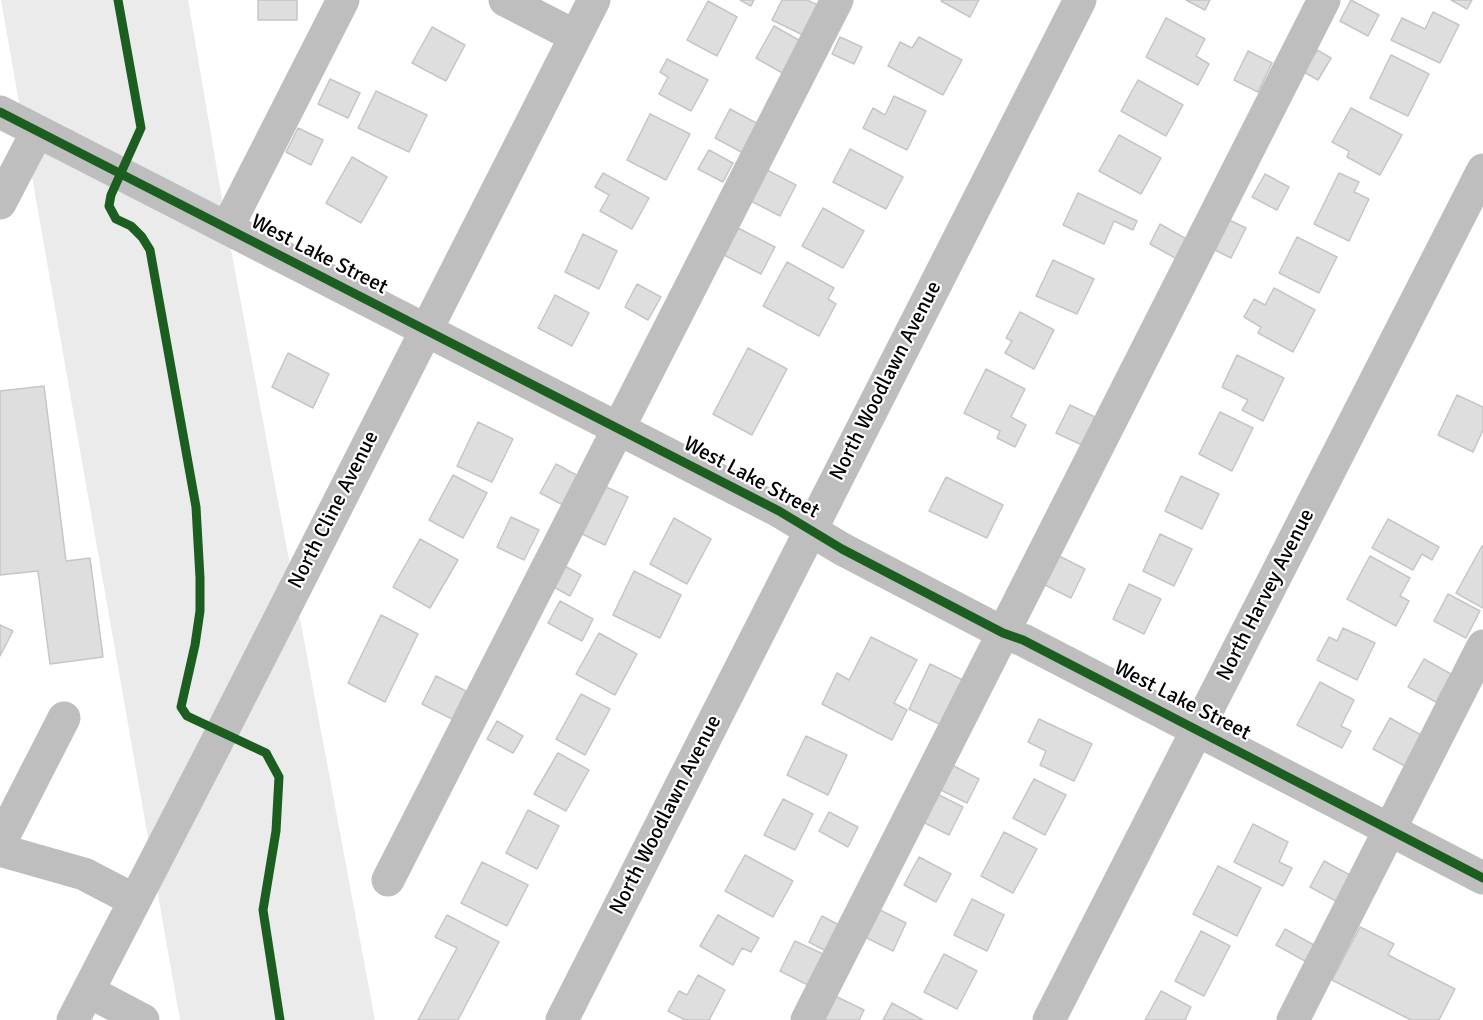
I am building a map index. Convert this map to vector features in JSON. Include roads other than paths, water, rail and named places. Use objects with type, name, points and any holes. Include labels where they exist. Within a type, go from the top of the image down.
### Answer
[{"type":"street","points":[[227,228],[343,0]]},
{"type":"street","points":[[505,0],[575,36]]},
{"type":"street","name":"North Cline Avenue","points":[[73,1020],[594,0]]},
{"type":"street","points":[[388,880],[837,0]]},
{"type":"street","name":"North Woodlawn Avenue","points":[[562,1020],[1080,0]]},
{"type":"street","points":[[807,1020],[1324,0]]},
{"type":"street","name":"West Lake Street","points":[[0,112],[619,428],[779,511],[810,530],[1003,633],[1023,640],[1483,878]]},
{"type":"street","points":[[0,203],[37,132]]},
{"type":"street","name":"North Harvey Avenue","points":[[1049,1020],[1483,170]]},
{"type":"street","points":[[1293,1020],[1483,646]]},
{"type":"street","points":[[0,843],[64,718]]},
{"type":"street","points":[[0,850],[84,874],[134,900]]},
{"type":"street","points":[[88,991],[143,1020]]}]
